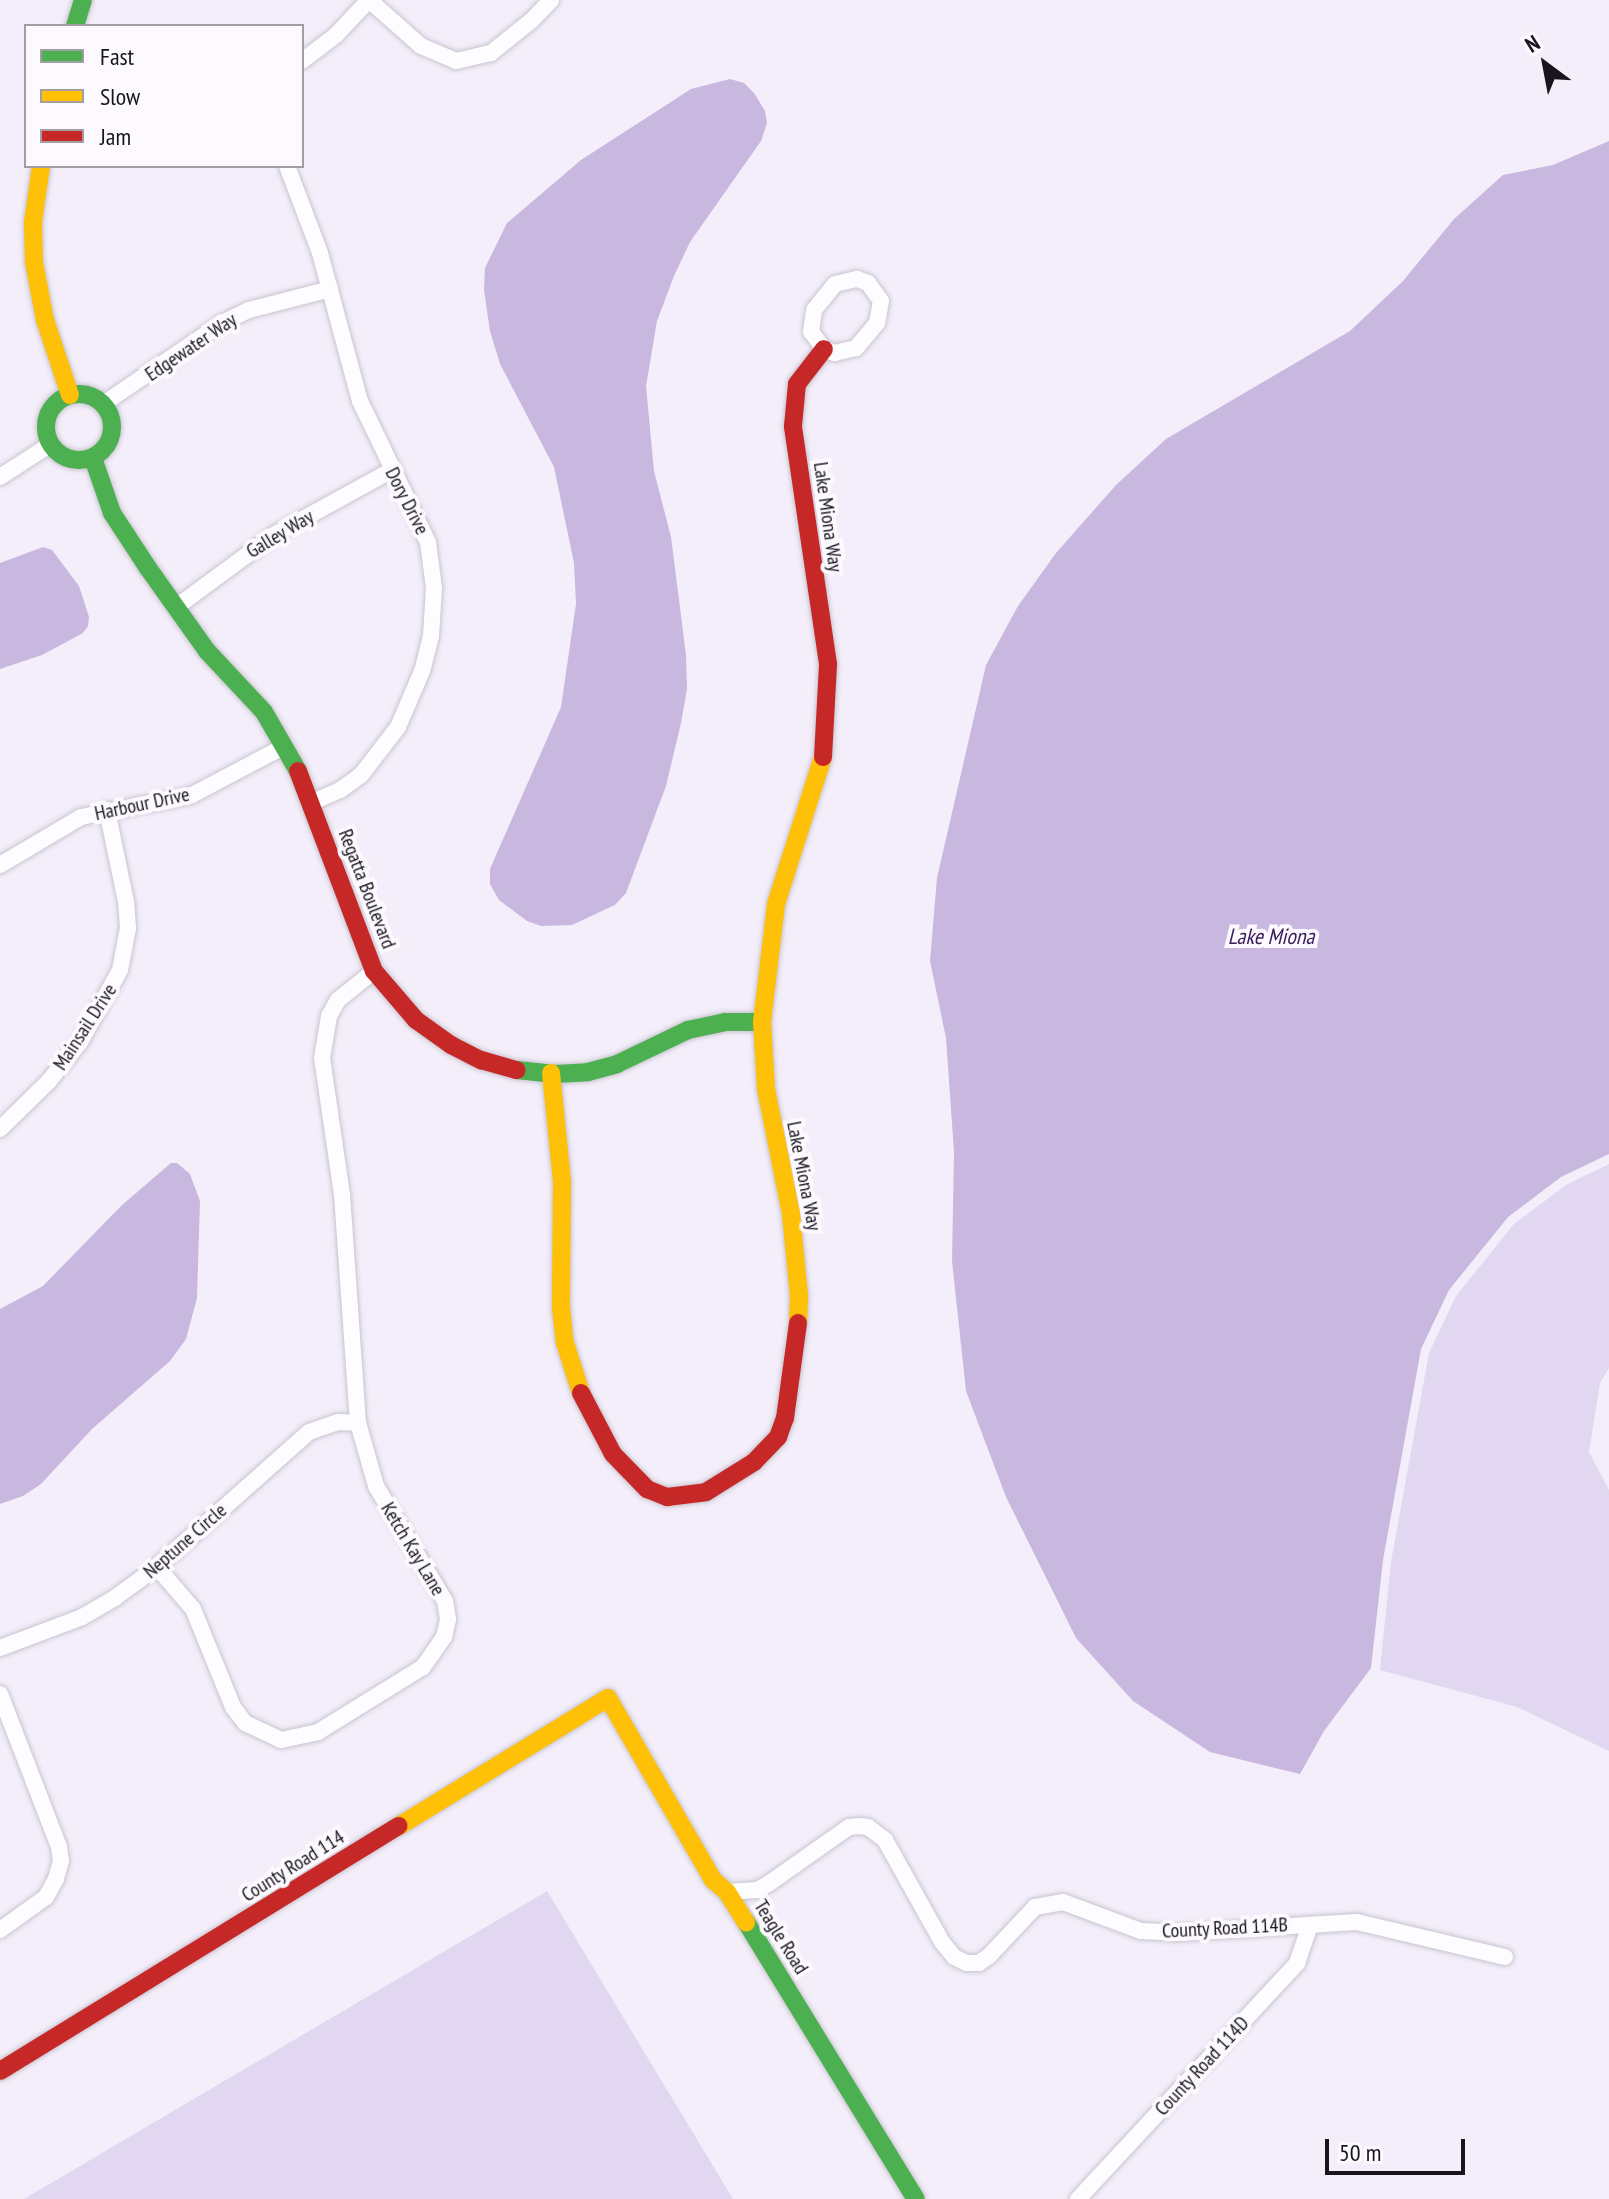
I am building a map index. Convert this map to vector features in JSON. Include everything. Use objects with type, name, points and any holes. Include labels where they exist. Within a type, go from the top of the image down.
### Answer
[{"type":"street","points":[[76,24],[83,0]]},
{"type":"street","points":[[304,59],[336,35],[369,0],[421,46],[456,61],[491,53],[531,21],[551,0]]},
{"type":"street","points":[[41,168],[33,222],[34,262],[45,320],[70,395]]},
{"type":"street","name":"Dory Drive","points":[[288,168],[330,289],[348,367],[392,470],[428,542],[434,588],[431,636],[412,701],[381,754],[340,790],[311,803]]},
{"type":"street","points":[[846,280],[868,283],[881,301],[877,323],[856,348],[835,353],[824,349],[811,332],[814,310],[835,284],[846,280]]},
{"type":"street","name":"Edgewater Way","points":[[103,404],[236,316],[278,300],[330,289]]},
{"type":"street","name":"Lake Miona Way","points":[[551,1073],[562,1182],[561,1307],[571,1369],[596,1428],[629,1474],[647,1489],[667,1497],[688,1497],[706,1492],[767,1452],[785,1418],[790,1389],[799,1296],[791,1214],[766,1089],[762,1022],[776,904],[824,753],[827,726],[828,664],[793,426],[797,384],[809,364],[824,349]]},
{"type":"street","points":[[70,395],[88,395],[103,404],[112,423],[112,434],[102,452],[93,458],[74,460],[51,444],[47,435],[48,415],[61,399],[70,395]]},
{"type":"street","points":[[0,477],[51,444]]},
{"type":"street","name":"Regatta Boulevard","points":[[93,458],[112,513],[175,608],[207,651],[264,712],[285,746],[311,803],[374,971],[416,1020],[451,1045],[495,1064],[523,1072],[551,1073],[588,1072],[617,1064],[688,1030],[725,1022],[762,1022]]},
{"type":"street","name":"Galley Way","points":[[175,608],[274,535],[392,470]]},
{"type":"street","name":"Harbour Drive","points":[[0,865],[81,817],[192,795],[285,746]]},
{"type":"street","name":"Mainsail Drive","points":[[0,1129],[49,1081],[80,1042],[120,970],[128,928],[126,902],[107,810]]},
{"type":"street","name":"Ketch Kay Lane","points":[[157,1567],[193,1609],[233,1707],[245,1723],[260,1733],[281,1740],[318,1732],[423,1667],[437,1652],[444,1637],[448,1619],[445,1601],[382,1500],[358,1423],[342,1195],[322,1058],[329,1016],[338,1000],[374,971]]},
{"type":"street","name":"Neptune Circle","points":[[0,1648],[82,1617],[157,1567],[309,1432],[338,1422],[358,1423]]},
{"type":"street","points":[[0,1694],[48,1818],[61,1861],[46,1897],[0,1930]]},
{"type":"street","name":"Teagle Road","points":[[608,1698],[713,1880],[727,1892],[916,2199]]},
{"type":"street","name":"County Road 114","points":[[0,2071],[608,1698]]},
{"type":"street","name":"County Road 114B","points":[[727,1892],[757,1890],[849,1827],[859,1826],[868,1827],[885,1840],[942,1942],[954,1957],[967,1963],[979,1963],[989,1956],[1023,1919],[1044,1903],[1063,1902],[1112,1923],[1158,1932],[1357,1922],[1505,1957]]},
{"type":"street","name":"County Road 114D","points":[[1078,2199],[1297,1963],[1310,1925]]},
{"type":"shaded area","points":[[1609,1164],[1609,1368],[1600,1383],[1589,1452],[1609,1490],[1609,1751],[1517,1707],[1380,1670],[1391,1562],[1429,1353],[1456,1296],[1514,1224],[1566,1185]]},
{"type":"shaded area","points":[[547,1891],[733,2199],[24,2199]]},
{"type":"water","points":[[730,79],[744,83],[754,93],[765,111],[767,123],[761,141],[690,242],[674,276],[657,321],[646,386],[654,471],[671,537],[686,655],[687,689],[681,723],[666,786],[626,893],[615,905],[572,925],[541,926],[527,921],[499,900],[490,884],[490,869],[561,707],[576,604],[574,563],[554,467],[500,364],[490,331],[484,290],[485,268],[507,223],[581,160],[691,89]]},
{"type":"water","name":"Lake Miona","points":[[1609,141],[1609,1154],[1561,1177],[1508,1217],[1449,1290],[1421,1349],[1383,1560],[1371,1668],[1324,1731],[1300,1774],[1210,1752],[1133,1701],[1076,1638],[1006,1497],[966,1391],[952,1261],[954,1152],[946,1038],[930,961],[937,878],[986,665],[1018,606],[1056,553],[1116,485],[1166,439],[1350,331],[1403,281],[1454,219],[1503,175],[1553,165]]},
{"type":"water","points":[[43,547],[52,550],[79,586],[89,617],[88,626],[83,633],[42,655],[0,669],[0,563]]},
{"type":"water","points":[[171,1163],[177,1163],[190,1174],[200,1201],[197,1298],[186,1339],[170,1361],[92,1429],[41,1484],[23,1496],[0,1504],[0,1309],[43,1286],[121,1206]]},
{"type":"traffic: fast","points":[[76,24],[83,0]]},
{"type":"traffic: fast","points":[[79,394],[92,397],[102,404],[109,414],[112,427],[109,440],[102,450],[92,457],[79,460],[66,457],[56,450],[49,440],[46,427],[49,414],[56,404],[66,397],[79,394]]},
{"type":"traffic: fast","points":[[93,458],[112,513],[148,568],[207,651],[264,712],[298,771]]},
{"type":"traffic: fast","points":[[517,1070],[555,1074],[588,1072],[617,1064],[688,1030],[725,1022],[762,1022]]},
{"type":"traffic: fast","points":[[746,1922],[916,2199]]},
{"type":"traffic: slow","points":[[41,168],[33,222],[34,262],[45,320],[70,395]]},
{"type":"traffic: slow","points":[[798,1323],[799,1296],[791,1214],[766,1089],[762,1022],[776,904],[823,757]]},
{"type":"traffic: slow","points":[[551,1073],[562,1182],[561,1307],[565,1343],[581,1393]]},
{"type":"traffic: slow","points":[[399,1826],[608,1698],[713,1880],[727,1892],[746,1922]]},
{"type":"traffic: jam","points":[[823,757],[828,664],[793,426],[797,384],[824,349]]},
{"type":"traffic: jam","points":[[298,771],[374,971],[416,1020],[451,1045],[481,1060],[517,1070]]},
{"type":"traffic: jam","points":[[581,1393],[613,1454],[647,1489],[667,1497],[706,1492],[754,1462],[778,1437],[785,1418],[798,1323]]},
{"type":"traffic: jam","points":[[0,2071],[399,1826]]}]
